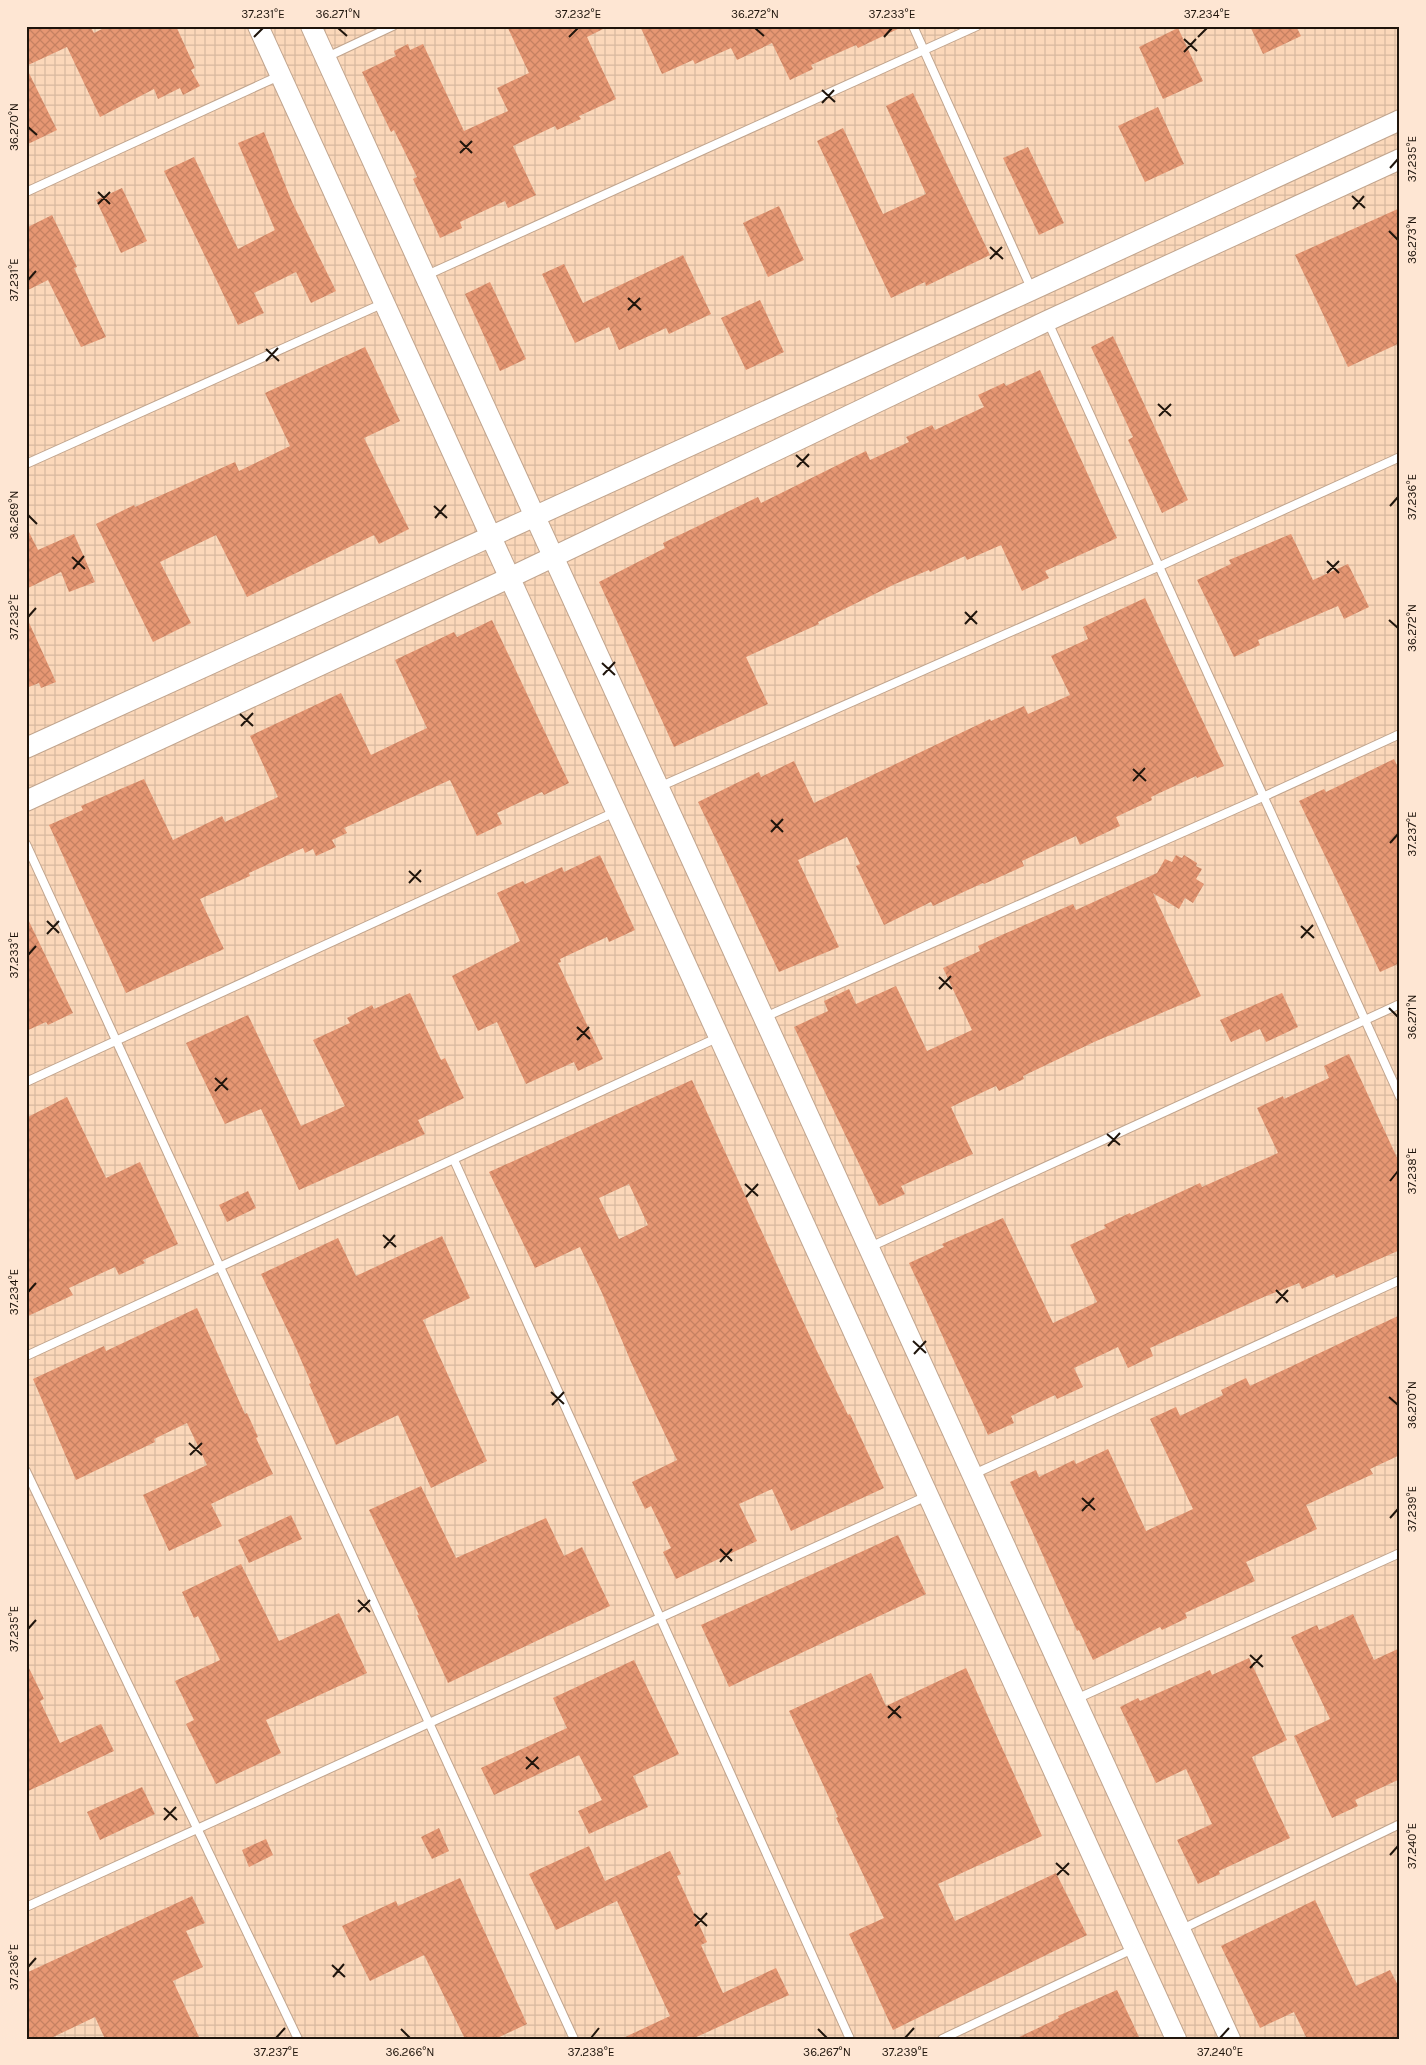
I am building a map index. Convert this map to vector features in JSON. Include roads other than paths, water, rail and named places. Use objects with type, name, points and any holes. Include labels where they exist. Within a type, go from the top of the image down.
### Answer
[{"type":"street","points":[[258,26],[1176,2039]]},
{"type":"street","points":[[311,26],[1230,2039]]},
{"type":"street","points":[[26,748],[1032,290],[1400,120]]},
{"type":"street","points":[[26,800],[509,578],[1047,321],[1400,159]]},
{"type":"lane","points":[[325,57],[393,26]]},
{"type":"lane","points":[[913,26],[1032,290]]},
{"type":"lane","points":[[425,276],[976,26]]},
{"type":"lane","points":[[26,192],[280,75]]},
{"type":"lane","points":[[26,464],[384,303]]},
{"type":"lane","points":[[1047,321],[1265,796],[1400,1097]]},
{"type":"lane","points":[[658,787],[1160,566],[1400,457]]},
{"type":"lane","points":[[764,1017],[1265,796],[1400,734]]},
{"type":"lane","points":[[26,1082],[616,811]]},
{"type":"lane","points":[[26,844],[574,2039]]},
{"type":"lane","points":[[868,1247],[1400,1004]]},
{"type":"lane","points":[[26,1356],[221,1268],[719,1037]]},
{"type":"lane","points":[[454,1160],[850,2039]]},
{"type":"lane","points":[[973,1475],[1400,1280]]},
{"type":"lane","points":[[26,1471],[298,2039]]},
{"type":"lane","points":[[26,1907],[928,1496]]},
{"type":"lane","points":[[1075,1700],[1400,1553]]},
{"type":"lane","points":[[1180,1930],[1400,1824]]},
{"type":"lane","points":[[942,2039],[1135,1948]]}]
